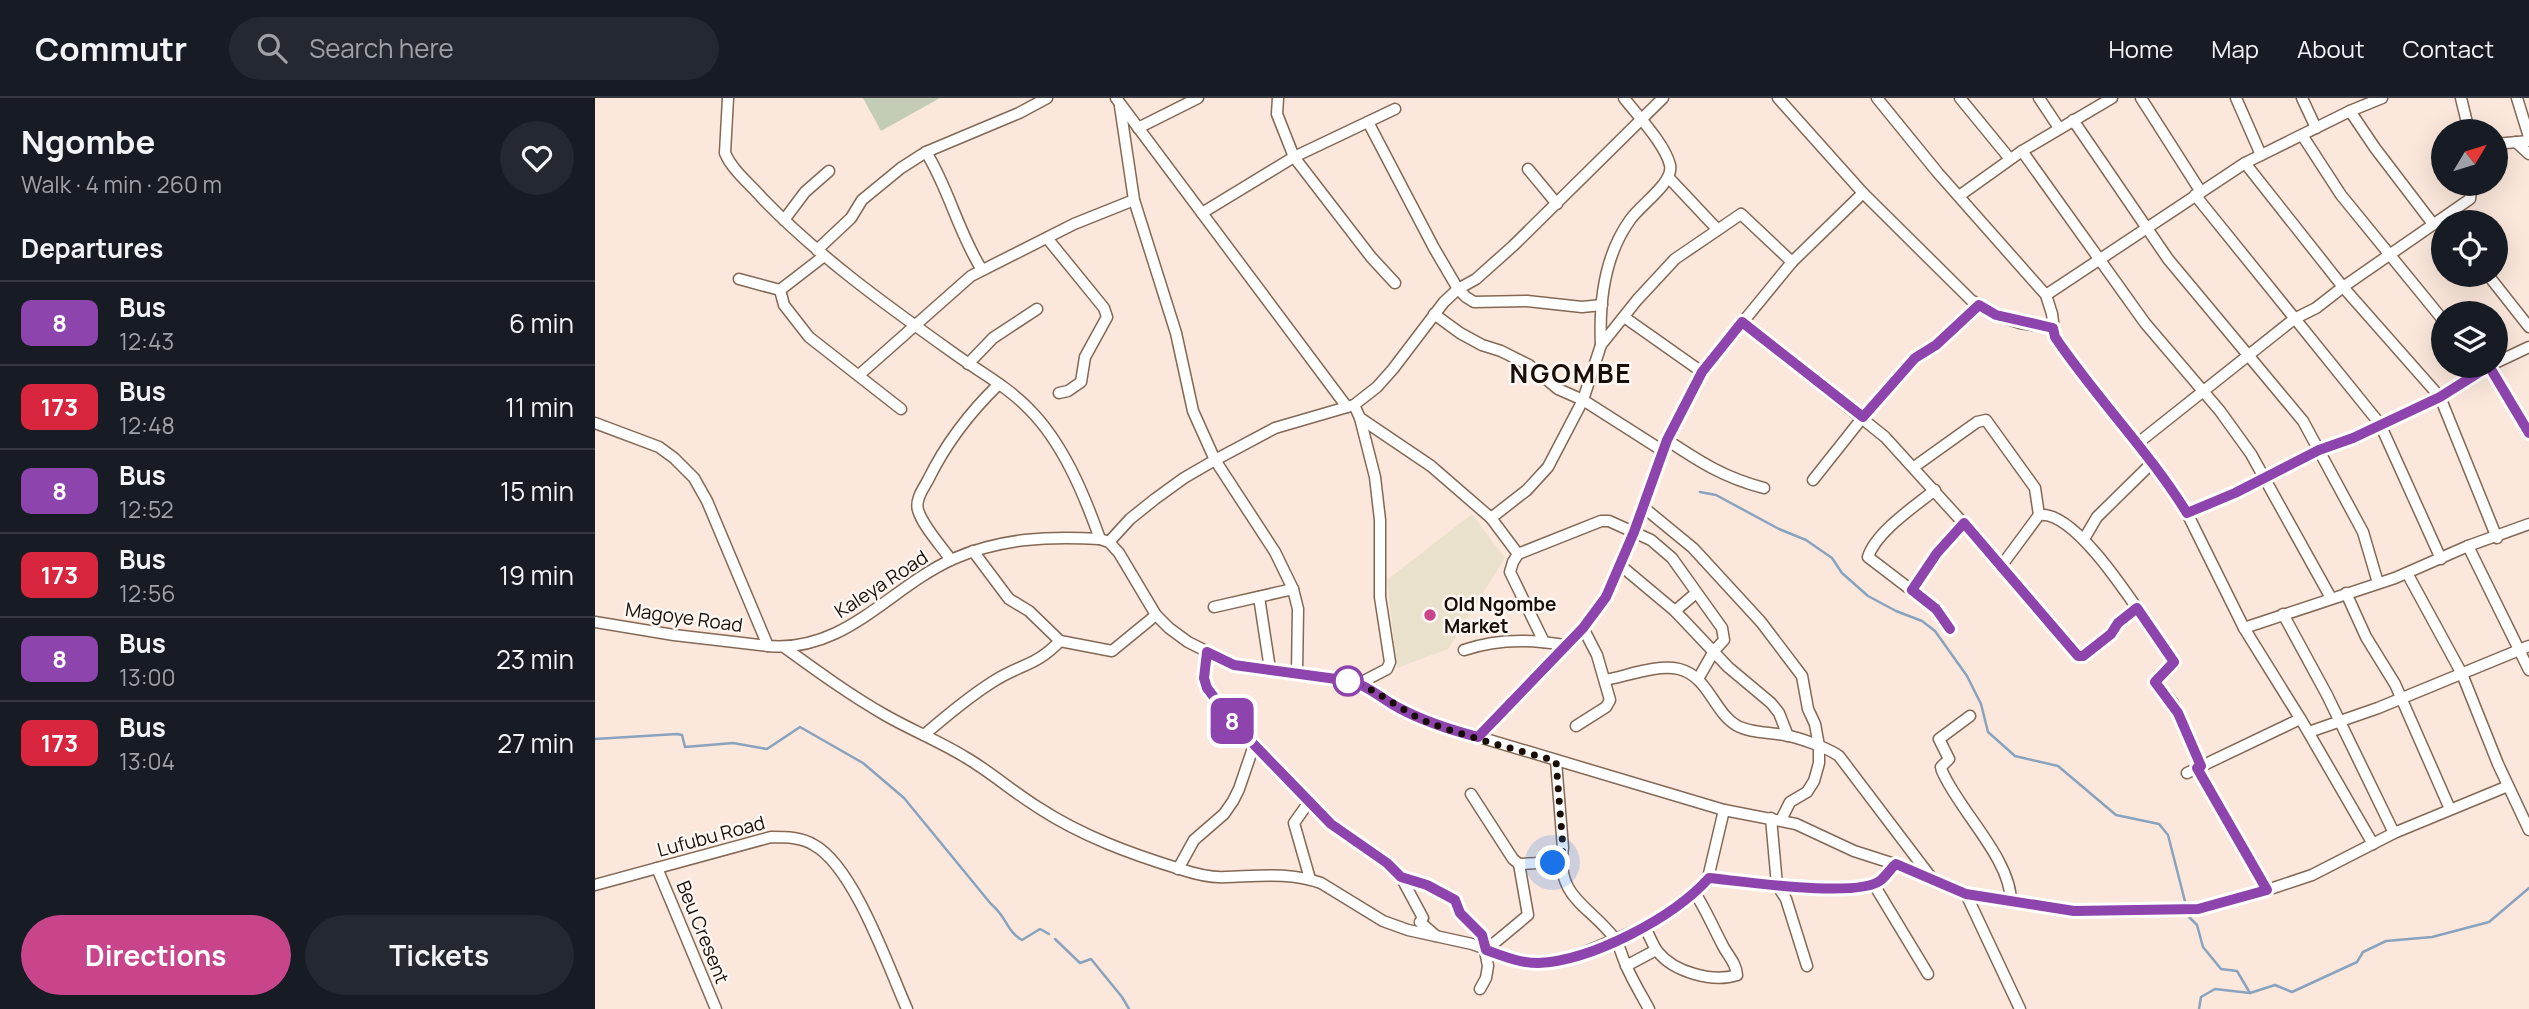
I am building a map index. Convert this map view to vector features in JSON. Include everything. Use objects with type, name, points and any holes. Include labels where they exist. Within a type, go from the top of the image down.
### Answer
[{"type":"street","points":[[727,98],[725,153],[728,161],[784,220],[820,253],[968,364],[1014,393],[1032,411],[1066,460],[1105,541],[1119,553],[1156,615],[1169,628],[1234,665],[1360,683],[1398,708],[1429,723],[1724,810],[1805,827],[1854,851],[1896,864],[1966,894],[2054,909],[2093,912],[2198,909],[2312,876],[2394,833],[2508,786]]},
{"type":"street","points":[[780,290],[820,253],[851,218],[862,200],[901,168],[926,152],[1048,98]]},
{"type":"street","points":[[1138,128],[1198,98]]},
{"type":"street","points":[[1278,98],[1277,114],[1294,157],[1371,257],[1395,283]]},
{"type":"street","points":[[1491,517],[1527,490],[1548,467],[1583,400],[1601,345],[1602,305],[1614,246],[1635,212],[1669,178],[1670,165],[1667,157],[1623,98]]},
{"type":"street","points":[[1105,541],[1155,499],[1215,460],[1275,428],[1350,406],[1377,387],[1434,314],[1458,289],[1476,279],[1557,204],[1663,98]]},
{"type":"street","points":[[1779,98],[1863,193],[1979,305],[1996,315],[2053,328]]},
{"type":"street","points":[[1877,98],[1910,141],[2046,295],[2055,337],[2095,394],[2153,462],[2187,513],[2244,628],[2309,732],[2373,844]]},
{"type":"street","points":[[1960,98],[2010,159]]},
{"type":"street","points":[[2039,98],[2059,128]]},
{"type":"street","points":[[2141,98],[2198,194],[2294,319],[2381,424],[2441,559]]},
{"type":"street","points":[[2236,98],[2262,155]]},
{"type":"street","points":[[2302,98],[2315,128]]},
{"type":"street","points":[[2046,295],[2245,163],[2382,98]]},
{"type":"street","points":[[2461,98],[2466,119]]},
{"type":"street","points":[[2508,143],[2529,139],[2517,98]]},
{"type":"street","points":[[1959,196],[2022,151],[2109,99]]},
{"type":"street","points":[[1118,102],[1360,418],[1431,466],[1491,517],[1518,554]]},
{"type":"street","points":[[1118,102],[1134,200],[1176,333],[1193,411],[1215,460],[1275,552],[1293,589],[1298,609],[1297,673]]},
{"type":"street","points":[[1202,214],[1294,157],[1395,109]]},
{"type":"street","points":[[2350,111],[2375,149],[2431,211]]},
{"type":"street","points":[[2073,120],[2183,277],[2303,421],[2363,532],[2378,583]]},
{"type":"street","points":[[1368,122],[1458,289],[1474,302],[1527,301],[1581,307],[1602,305]]},
{"type":"street","points":[[2302,135],[2341,195],[2431,306]]},
{"type":"street","points":[[2516,142],[2529,155]]},
{"type":"street","points":[[2022,151],[2145,323],[2251,454],[2331,598]]},
{"type":"street","points":[[926,152],[939,172],[963,237],[982,270]]},
{"type":"street","points":[[2245,163],[2343,287],[2440,397],[2497,538]]},
{"type":"street","points":[[1528,169],[1557,204]]},
{"type":"street","points":[[784,220],[806,192],[829,171]]},
{"type":"street","points":[[1669,178],[1717,229]]},
{"type":"street","points":[[1478,737],[1583,628],[1606,597],[1634,532],[1667,440],[1702,372],[1791,262],[1863,193]]},
{"type":"street","points":[[2456,210],[2470,200],[2470,196]]},
{"type":"street","points":[[859,375],[958,286],[982,270],[1075,223],[1134,200]]},
{"type":"street","points":[[1601,345],[1654,280],[1675,259],[1739,214],[1744,215],[1791,262]]},
{"type":"street","points":[[2138,443],[2294,319],[2316,309],[2343,287],[2431,227]]},
{"type":"street","points":[[1047,238],[1104,308],[1107,317],[1085,357],[1080,382],[1068,391],[1059,393]]},
{"type":"street","points":[[739,279],[780,290]]},
{"type":"street","points":[[2497,287],[2529,327]]},
{"type":"street","points":[[780,290],[784,304],[802,330],[901,409]]},
{"type":"street","points":[[1813,480],[1915,358],[1936,345],[1979,305]]},
{"type":"street","points":[[968,364],[993,338],[1037,309]]},
{"type":"street","points":[[1434,314],[1460,333],[1529,365],[1558,389],[1583,400],[1663,451]]},
{"type":"street","points":[[1624,317],[1702,372]]},
{"type":"street","points":[[1742,322],[1863,417],[1935,490],[2078,656],[2083,656],[2111,634],[2118,623],[2137,608]]},
{"type":"street","points":[[2508,357],[2529,347]]},
{"type":"street","points":[[2187,513],[2235,493],[2319,450],[2353,438],[2440,397],[2468,378]]},
{"type":"street","points":[[2492,378],[2529,433]]},
{"type":"street","points":[[951,560],[918,511],[918,501],[938,459],[957,429],[999,384]]},
{"type":"street","points":[[1360,418],[1375,477],[1380,520],[1380,597],[1390,662],[1387,669],[1360,683]]},
{"type":"street","points":[[1913,467],[1977,422],[1986,420],[2035,488],[2039,515],[2002,565]]},
{"type":"street","points":[[595,423],[659,447],[694,478],[707,501],[768,646]]},
{"type":"street","points":[[1667,440],[1709,469],[1737,481],[1764,488]]},
{"type":"street","points":[[2084,539],[2097,517],[2153,462]]},
{"type":"street","points":[[1935,490],[1897,521],[1869,555],[1877,566],[1936,609],[1950,629]]},
{"type":"street","points":[[1643,507],[1693,548],[1761,622],[1802,676],[1819,746],[1814,781],[1807,792],[1790,802],[1776,819],[1777,885],[1786,900],[1807,966]]},
{"type":"street","points":[[2039,515],[2050,515],[2062,521],[2084,539],[2174,662],[2155,682],[2178,713],[2199,767],[2267,890]]},
{"type":"street","points":[[1544,642],[1510,572],[1513,562],[1518,554],[1601,521],[1609,521],[1651,541],[1672,558],[1722,628],[1724,640],[1698,679]]},
{"type":"street","points":[[1912,590],[1937,553],[1964,523]]},
{"type":"street","points":[[2244,628],[2407,573],[2468,547],[2528,528]]},
{"type":"street","name":"Kaleya Road","points":[[768,646],[784,647],[819,640],[842,631],[866,618],[922,576],[972,551],[1037,537],[1105,541]]},
{"type":"street","points":[[2468,547],[2529,670]]},
{"type":"street","points":[[972,551],[1009,599],[1029,611],[1060,641],[1112,651],[1156,615]]},
{"type":"street","points":[[1620,565],[1675,611],[1728,667],[1771,703],[1779,713],[1788,736]]},
{"type":"street","points":[[2407,573],[2462,674],[2529,831]]},
{"type":"street","points":[[1215,607],[1293,589]]},
{"type":"street","points":[[1675,611],[1696,593]]},
{"type":"street","points":[[2346,593],[2366,637],[2379,655],[2401,698],[2450,809]]},
{"type":"street","points":[[1259,597],[1270,669]]},
{"type":"street","points":[[2283,614],[2394,833]]},
{"type":"street","name":"Magoye Road","points":[[595,622],[768,646]]},
{"type":"street","points":[[1576,726],[1609,704],[1597,655],[1583,628]]},
{"type":"street","points":[[924,735],[980,690],[1004,675],[1037,662],[1060,641]]},
{"type":"street","points":[[1464,650],[1495,642],[1544,642],[1564,646]]},
{"type":"street","points":[[2309,732],[2529,646]]},
{"type":"street","points":[[784,647],[855,698],[963,755],[1066,824],[1120,849],[1199,875],[1225,878],[1278,874],[1321,883],[1383,921],[1438,938],[1472,944],[1519,961],[1538,963],[1569,959],[1616,941],[1678,907],[1709,878],[1724,810]]},
{"type":"street","points":[[1207,652],[1204,678],[1207,688],[1254,744],[1331,824],[1387,863],[1401,877],[1423,918],[1420,922],[1438,938]]},
{"type":"street","points":[[1605,680],[1670,668],[1680,669],[1698,679],[1738,726],[1829,748],[1839,756],[1931,878]]},
{"type":"street","points":[[1971,716],[1939,739],[1949,759],[1941,767],[1956,799],[2003,869],[2010,884],[2011,902]]},
{"type":"street","points":[[2187,773],[2300,719]]},
{"type":"street","points":[[1178,869],[1194,840],[1224,814],[1233,801],[1240,789],[1254,744]]},
{"type":"street","points":[[1556,761],[1563,874],[1570,892],[1616,941],[1649,1009]]},
{"type":"street","points":[[1471,793],[1513,859],[1519,864],[1528,915],[1486,950]]},
{"type":"street","points":[[1309,802],[1294,823],[1310,880]]},
{"type":"street","name":"Lufubu Road","points":[[595,885],[771,836],[791,837],[813,844],[834,862],[856,894],[907,1009]]},
{"type":"street","points":[[1519,864],[1561,862]]},
{"type":"street","points":[[1709,878],[1813,889],[1852,888],[1880,881],[1896,864]]},
{"type":"street","name":"Beu Cresent","points":[[657,868],[716,1009]]},
{"type":"street","points":[[1401,877],[1427,885],[1455,900],[1460,913],[1482,935],[1488,966],[1480,989]]},
{"type":"street","points":[[1873,883],[1928,974]]},
{"type":"street","points":[[1644,927],[1656,950],[1675,966],[1716,979],[1737,975],[1734,963],[1695,893]]},
{"type":"street","points":[[1966,894],[2020,1009]]},
{"type":"street","points":[[1626,966],[1656,950]]},
{"type":"shaded area","name":"Old Ngombe Market","points":[[1472,514],[1505,558],[1448,649],[1397,668],[1387,580]]},
{"type":"green space","points":[[863,98],[940,98],[881,131]]},
{"type":"waterway","points":[[1700,492],[1716,495],[1779,529],[1806,540],[1832,558],[1842,573],[1868,596],[1922,621],[1935,631],[1967,676],[1981,704],[1988,732],[2015,756],[2058,766],[2116,815],[2159,824],[2168,835],[2189,917],[2197,925],[2203,947],[2221,969],[2237,971],[2250,993]]},
{"type":"waterway","points":[[595,739],[677,734],[682,735],[685,747],[733,743],[767,749],[800,727],[863,763],[904,798],[1017,937],[1022,940],[1040,929],[1049,934]]},
{"type":"waterway","points":[[2199,1009],[2201,997],[2215,989],[2250,993],[2275,985],[2292,992],[2357,962],[2363,952],[2386,941],[2432,937],[2489,922],[2529,888]]},
{"type":"waterway","points":[[1055,939],[1080,963],[1091,959],[1129,1009]]},
{"type":"bus line","name":"8","points":[[1950,629],[1936,609],[1912,590],[1929,563],[1964,523],[1996,558],[2063,642],[2078,656],[2083,656],[2111,634],[2118,623],[2137,608],[2174,662],[2155,682],[2173,703],[2201,766],[2197,768],[2267,890],[2198,909],[2093,912],[2054,909],[1966,894],[1896,864],[1880,881],[1852,888],[1813,889],[1709,878],[1678,907],[1616,941],[1569,959],[1538,963],[1519,961],[1486,950],[1482,935],[1460,913],[1451,897],[1427,885],[1401,877],[1387,863],[1331,824],[1236,726],[1207,688],[1204,678],[1207,652],[1234,665],[1351,681],[1360,683],[1398,708],[1429,723],[1478,737],[1583,628],[1606,597],[1634,532],[1667,440],[1702,372],[1742,322],[1863,417],[1915,358],[1936,345],[1979,305],[1996,315],[2020,323],[2053,328],[2055,337],[2095,394],[2153,462],[2187,513],[2235,493],[2319,450],[2353,438],[2440,397],[2489,366],[2529,433]]},
{"type":"place","name":"Old Ngombe Market","points":[[1430,615]]},
{"type":"district","name":"NGOMBE","points":[[1571,373]]},
{"type":"route","points":[[1348,681],[1360,683],[1398,708],[1429,723],[1556,761],[1563,848],[1561,862],[1553,863]]}]
